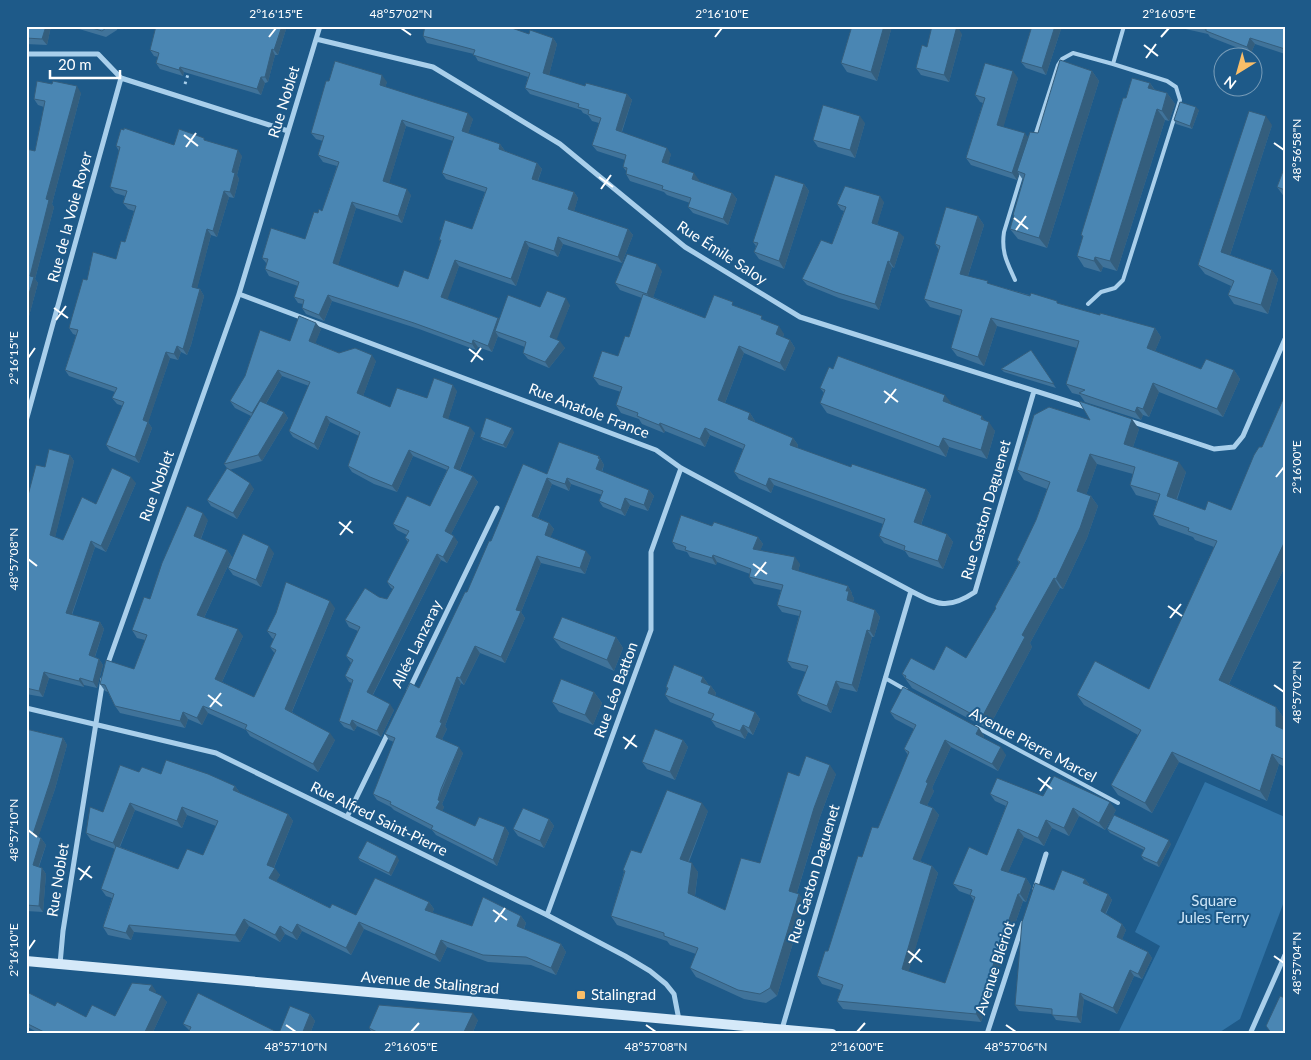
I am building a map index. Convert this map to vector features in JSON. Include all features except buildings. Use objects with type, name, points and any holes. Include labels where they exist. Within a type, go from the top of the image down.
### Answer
[{"type":"main road","name":"Avenue de Stalingrad","points":[[26,961],[679,1021],[747,1030],[782,1029],[832,1034]]},
{"type":"street","name":"Rue Noblet","points":[[60,964],[63,930],[103,678],[239,294],[320,26]]},
{"type":"street","name":"Rue Émile Saloy","points":[[316,39],[433,67],[560,144],[686,247],[800,317],[1034,391]]},
{"type":"street","points":[[26,54],[98,54],[121,78],[288,131]]},
{"type":"street","name":"Rue de la Voie Royer","points":[[26,421],[121,78]]},
{"type":"street","name":"Rue Anatole France","points":[[239,294],[656,450],[681,468],[911,591]]},
{"type":"street","points":[[1120,418],[1214,449],[1234,447],[1244,436],[1285,339]]},
{"type":"street","points":[[1034,391],[1091,409]]},
{"type":"street","name":"Rue Gaston Daguenet","points":[[782,1029],[911,591],[936,604],[960,602],[975,592],[1034,391]]},
{"type":"street","name":"Rue Léo Batton","points":[[547,915],[651,630],[651,552],[681,468]]},
{"type":"street","name":"Allée Lanzeray","points":[[404,700],[497,508]]},
{"type":"street","name":"Rue Alfred Saint-Pierre","points":[[26,708],[216,752],[547,915],[625,956],[650,971],[666,984],[674,994],[679,1021]]},
{"type":"street","points":[[347,817],[391,726]]},
{"type":"street","points":[[1034,892],[1046,854]]},
{"type":"street","name":"Avenue Blériot","points":[[987,1034],[1024,920]]},
{"type":"street","points":[[1250,1034],[1285,956]]},
{"type":"lane","points":[[1113,64],[1124,26]]},
{"type":"lane","points":[[1034,139],[1058,65],[1062,59],[1073,54],[1167,81],[1176,87],[1180,100],[1123,280],[1116,288],[1101,292],[1088,304]]},
{"type":"lane","points":[[1015,280],[1002,251],[1002,242],[1024,167]]},
{"type":"lane","points":[[886,678],[911,692]]},
{"type":"lane","name":"Avenue Pierre Marcel","points":[[971,724],[1118,803]]},
{"type":"path","points":[[181,97],[190,70]]},
{"type":"green space","name":"Square Jules Ferry","points":[[1205,782],[1285,817],[1285,899],[1240,1019],[1217,1034],[1158,1034],[1119,1031],[1160,946],[1135,932]]},
{"type":"place","name":"Stalingrad","points":[[581,995]]}]
